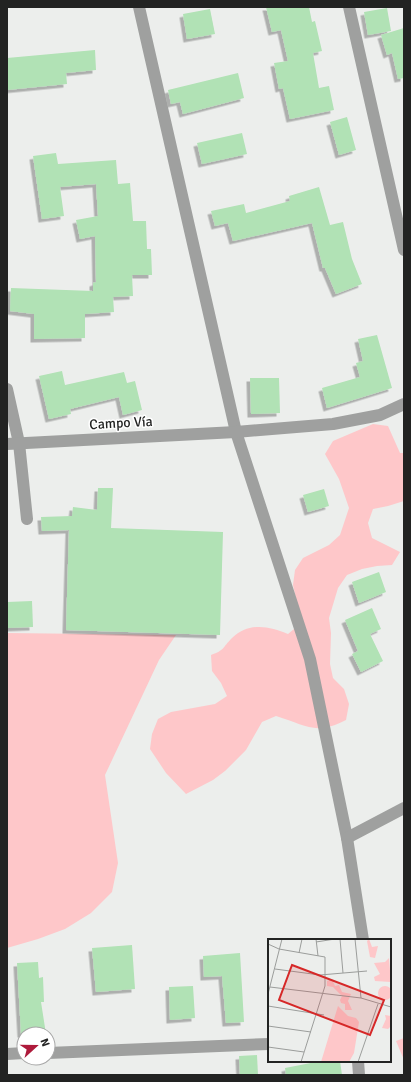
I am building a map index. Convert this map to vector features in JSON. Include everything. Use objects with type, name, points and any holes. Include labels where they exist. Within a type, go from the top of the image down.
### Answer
[{"type":"street","points":[[139,7],[236,432],[310,659],[347,838],[363,939]]},
{"type":"street","points":[[349,7],[404,250]]},
{"type":"street","points":[[7,389],[19,443],[27,519]]},
{"type":"street","name":"Campo Vía","points":[[7,444],[236,432],[333,424],[380,415],[404,404]]},
{"type":"street","points":[[347,838],[404,808]]},
{"type":"street","points":[[56,1053],[268,1044]]},
{"type":"street","points":[[358,1062],[359,1075]]},
{"type":"shaded area","points":[[373,424],[388,426],[400,453],[404,453],[404,501],[373,509],[368,523],[372,538],[400,552],[392,565],[362,569],[347,575],[338,588],[329,618],[331,633],[330,664],[333,678],[344,689],[349,704],[346,720],[335,725],[318,728],[303,725],[276,716],[262,722],[246,750],[225,771],[213,780],[186,794],[166,773],[150,749],[152,734],[158,719],[171,712],[215,704],[227,696],[221,683],[212,671],[211,655],[221,650],[239,633],[259,627],[274,629],[288,634],[294,629],[296,599],[293,585],[295,570],[303,558],[329,545],[340,535],[349,508],[339,479],[325,454],[333,441]]},
{"type":"shaded area","points":[[7,633],[176,635],[159,660],[105,775],[118,863],[112,892],[91,913],[65,929],[7,948]]},
{"type":"shaded area","points":[[404,1038],[404,1060],[396,1041]]},
{"type":"building","points":[[266,7],[309,7],[312,22],[315,21],[322,51],[313,53],[319,88],[329,86],[334,110],[290,119],[283,88],[279,89],[274,63],[288,61],[281,30],[272,32]]},
{"type":"building","points":[[387,8],[391,31],[368,35],[364,12]]},
{"type":"building","points":[[210,9],[215,34],[187,39],[183,14]]},
{"type":"building","points":[[404,28],[404,78],[398,79],[392,53],[387,55],[381,35]]},
{"type":"building","points":[[95,50],[96,70],[66,73],[67,84],[7,90],[7,58]]},
{"type":"building","points":[[238,73],[244,98],[183,114],[180,102],[171,104],[168,90]]},
{"type":"building","points":[[347,117],[356,150],[339,155],[330,122]]},
{"type":"building","points":[[242,133],[247,154],[202,164],[197,143]]},
{"type":"building","points":[[56,153],[58,164],[116,160],[118,184],[130,183],[133,221],[146,221],[147,249],[151,249],[152,275],[132,275],[133,296],[113,297],[114,312],[85,314],[85,338],[34,339],[34,314],[10,311],[11,288],[93,291],[93,283],[96,282],[95,236],[80,239],[76,220],[98,216],[96,184],[60,187],[64,216],[42,219],[33,156]]},
{"type":"building","points":[[319,187],[330,225],[343,222],[352,259],[362,284],[336,294],[325,268],[323,268],[312,223],[233,241],[228,223],[215,226],[211,211],[244,204],[246,213],[290,201],[289,196]]},
{"type":"building","points":[[377,335],[392,388],[327,408],[322,388],[360,377],[356,363],[363,361],[358,339]]},
{"type":"building","points":[[62,371],[65,385],[124,372],[127,383],[135,381],[142,410],[123,415],[119,397],[70,409],[71,414],[49,419],[39,376]]},
{"type":"building","points":[[250,378],[279,378],[280,413],[251,414]]},
{"type":"building","points":[[98,488],[113,488],[111,528],[223,532],[220,635],[66,630],[69,530],[42,531],[41,517],[72,516],[73,507],[97,510]]},
{"type":"building","points":[[324,489],[329,506],[308,512],[303,495]]},
{"type":"building","points":[[379,572],[386,592],[359,603],[352,582]]},
{"type":"building","points":[[32,601],[33,627],[7,628],[7,602]]},
{"type":"building","points":[[372,608],[381,629],[370,634],[383,661],[361,672],[352,654],[358,651],[345,620]]},
{"type":"building","points":[[132,945],[135,989],[96,992],[92,948]]},
{"type":"building","points":[[240,953],[244,1022],[226,1023],[222,976],[204,977],[203,956]]},
{"type":"building","points":[[38,962],[39,978],[43,977],[44,1002],[41,1002],[45,1026],[21,1026],[17,963]]},
{"type":"building","points":[[193,986],[195,1018],[170,1020],[169,987]]},
{"type":"building","points":[[257,1055],[258,1075],[240,1075],[239,1056]]},
{"type":"building","points":[[316,1062],[340,1062],[342,1075],[286,1075],[285,1068]]}]
